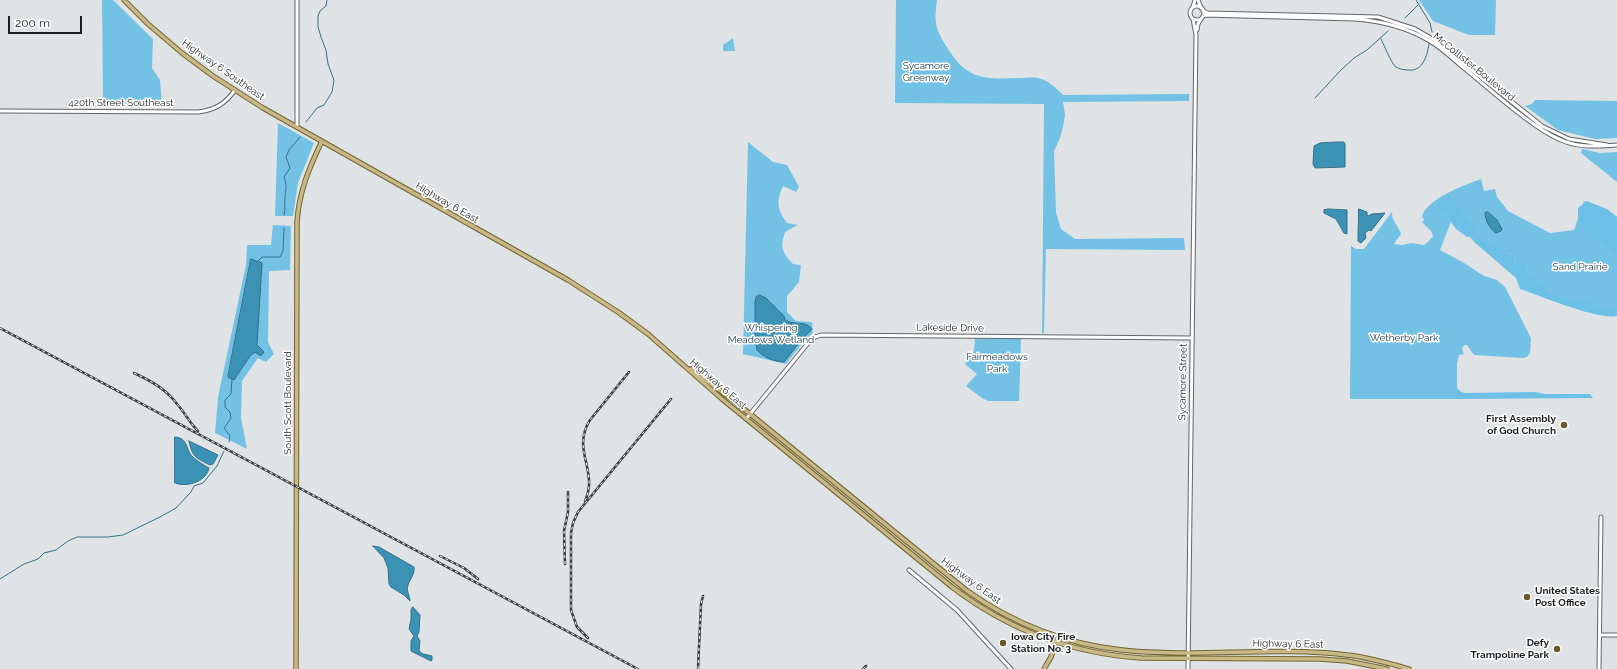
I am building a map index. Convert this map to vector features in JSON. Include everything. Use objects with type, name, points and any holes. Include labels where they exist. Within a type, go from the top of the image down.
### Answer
[{"type":"main road","name":"Highway 6 Southeast","points":[[124,0],[148,24],[181,52],[235,90],[322,141]]},
{"type":"main road","name":"Highway 6 East","points":[[322,141],[585,290],[634,324],[682,363],[746,419],[968,599],[993,615],[1018,628],[1056,642],[1085,650],[1122,657],[1320,659],[1347,661],[1387,669]]},
{"type":"main road","name":"South Scott Boulevard","points":[[296,669],[297,222],[304,182],[322,141]]},
{"type":"main road","name":"Highway 6 East","points":[[682,363],[702,376],[750,414],[966,590],[987,604],[1014,618],[1058,637],[1094,646],[1123,650],[1334,653],[1374,660],[1409,669]]},
{"type":"main road","points":[[1044,669],[1058,637]]},
{"type":"street","points":[[296,127],[297,0]]},
{"type":"street","points":[[1196,0],[1190,13],[1193,19],[1196,35]]},
{"type":"street","points":[[1196,0],[1202,9],[1202,18],[1198,24],[1196,35]]},
{"type":"street","name":"McCollister Boulevard","points":[[1193,7],[1202,9],[1208,13],[1353,15],[1378,17],[1398,23],[1415,29],[1434,40],[1542,126],[1569,138],[1609,145]]},
{"type":"street","name":"McCollister Boulevard","points":[[1193,19],[1202,18],[1204,15],[1355,19],[1376,21],[1405,30],[1428,40],[1510,106],[1548,133],[1567,142],[1580,145],[1601,147],[1617,144]]},
{"type":"street","name":"Sycamore Street","points":[[1188,669],[1194,96],[1196,35]]},
{"type":"street","name":"420th Street Southeast","points":[[0,111],[204,111],[221,105],[235,90]]},
{"type":"street","name":"Lakeside Drive","points":[[746,419],[809,342],[815,337],[821,335],[1192,338]]},
{"type":"street","points":[[1599,669],[1601,517]]},
{"type":"street","points":[[909,570],[957,610],[1011,669]]},
{"type":"street","points":[[1600,635],[1617,635]]},
{"type":"green space","points":[[102,0],[113,0],[153,39],[152,68],[160,80],[162,105],[103,103]]},
{"type":"green space","name":"Sycamore Greenway","points":[[896,0],[937,0],[936,26],[940,36],[955,59],[971,73],[979,76],[988,78],[1038,78],[1048,82],[1063,95],[1189,94],[1189,101],[1063,102],[1065,115],[1063,127],[1054,151],[1056,213],[1061,229],[1075,239],[1184,238],[1185,250],[1046,249],[1044,333],[1042,333],[1044,104],[895,103]]},
{"type":"green space","points":[[1419,0],[1496,0],[1495,35],[1469,35],[1433,21]]},
{"type":"green space","points":[[733,38],[735,51],[723,51],[723,45]]},
{"type":"green space","points":[[1535,100],[1617,101],[1617,138],[1595,139],[1558,130],[1525,106],[1532,104]]},
{"type":"green space","points":[[278,123],[314,143],[298,183],[293,216],[275,216]]},
{"type":"green space","name":"Whispering Meadows Wetland","points":[[748,142],[773,162],[787,165],[799,187],[796,192],[783,186],[779,196],[779,210],[781,214],[787,223],[798,225],[785,232],[782,246],[783,250],[793,264],[801,265],[799,282],[787,296],[787,312],[796,321],[812,322],[813,333],[805,340],[786,364],[743,354]]},
{"type":"green space","points":[[1582,149],[1600,153],[1617,152],[1617,182],[1581,153]]},
{"type":"green space","points":[[1481,179],[1484,191],[1495,189],[1497,197],[1508,211],[1550,233],[1574,230],[1584,201],[1606,210],[1617,218],[1617,312],[1596,312],[1529,288],[1527,269],[1516,264],[1514,260],[1515,256],[1505,252],[1504,245],[1493,258],[1446,215],[1451,222],[1440,250],[1484,276],[1497,280],[1505,287],[1531,338],[1530,353],[1527,357],[1523,358],[1474,355],[1467,345],[1464,345],[1462,349],[1464,354],[1459,355],[1457,364],[1457,399],[1350,399],[1351,246],[1356,249],[1364,249],[1392,212],[1393,218],[1401,234],[1394,244],[1402,245],[1412,243],[1424,245],[1433,236],[1431,231],[1422,222],[1424,220],[1422,216],[1426,209],[1432,203],[1448,193]]},
{"type":"green space","points":[[273,225],[291,226],[290,270],[269,271],[268,342],[274,354],[266,362],[258,358],[242,381],[241,418],[247,449],[215,433],[218,397],[246,265],[247,245],[271,245]]},
{"type":"green space","name":"Fairmeadows Park","points":[[975,339],[1021,339],[1019,401],[988,401],[966,386],[977,374],[965,364],[974,351]]},
{"type":"shaded area","points":[[1344,142],[1345,167],[1315,168],[1313,164],[1314,146],[1320,143]]},
{"type":"shaded area","points":[[1449,195],[1476,229],[1474,235],[1467,237],[1456,229],[1446,215],[1435,208]]},
{"type":"shaded area","points":[[1587,201],[1607,209],[1617,217],[1617,258],[1578,222],[1578,208]]},
{"type":"shaded area","points":[[1359,209],[1367,212],[1368,216],[1372,214],[1385,213],[1371,231],[1369,230],[1365,233],[1366,238],[1361,243],[1358,241]]},
{"type":"shaded area","points":[[1324,210],[1347,210],[1347,234],[1344,233],[1336,219],[1324,213]]},
{"type":"shaded area","points":[[1488,212],[1497,220],[1502,229],[1501,231],[1496,233],[1490,227],[1485,216],[1485,213]]},
{"type":"shaded area","points":[[1499,237],[1504,238],[1505,252],[1515,256],[1514,260],[1516,264],[1522,264],[1527,269],[1528,275],[1537,282],[1542,283],[1547,291],[1562,299],[1579,301],[1585,304],[1591,300],[1593,304],[1598,307],[1617,310],[1617,316],[1608,316],[1583,311],[1520,289],[1516,278],[1473,241],[1477,239],[1494,246]]},
{"type":"shaded area","points":[[251,259],[262,263],[257,345],[264,352],[261,356],[255,352],[250,356],[234,380],[228,377]]},
{"type":"shaded area","points":[[759,295],[766,298],[784,316],[785,320],[792,323],[809,326],[812,329],[784,362],[769,359],[757,350],[755,335],[755,302],[756,297]]},
{"type":"shaded area","points":[[1457,388],[1464,393],[1535,392],[1545,394],[1590,394],[1593,398],[1457,399]]},
{"type":"shaded area","points":[[175,437],[183,440],[193,457],[209,468],[205,477],[201,480],[185,485],[175,483]]},
{"type":"shaded area","points":[[189,441],[218,455],[213,464],[210,465],[201,461],[195,456]]},
{"type":"shaded area","points":[[373,546],[379,547],[414,567],[408,587],[410,601],[404,595],[391,587],[389,584],[388,568],[384,558]]},
{"type":"shaded area","points":[[413,607],[420,615],[419,632],[417,636],[420,641],[419,651],[423,654],[432,656],[431,661],[411,651],[411,641],[414,636],[409,629],[411,610]]},
{"type":"waterway","points":[[306,122],[317,108],[324,105],[332,92],[334,80],[318,27],[318,16],[320,11],[326,6],[327,0]]},
{"type":"waterway","points":[[1416,0],[1430,23],[1432,32]]},
{"type":"waterway","points":[[1405,18],[1419,4]]},
{"type":"waterway","points":[[1315,98],[1354,58],[1367,50],[1388,31]]},
{"type":"waterway","points":[[1381,39],[1394,65],[1397,68],[1405,70],[1413,70],[1421,66],[1429,44]]},
{"type":"waterway","points":[[284,215],[286,186],[284,177],[290,168],[286,157],[289,150],[300,137]]},
{"type":"waterway","points":[[257,262],[262,257],[280,257],[283,251],[284,228]]},
{"type":"waterway","points":[[229,442],[230,436],[224,428],[231,418],[230,412],[225,407],[225,400],[231,394],[232,378]]},
{"type":"waterway","points":[[0,579],[24,564],[38,559],[44,553],[56,550],[68,541],[77,537],[108,537],[123,535],[176,508],[191,492],[194,486],[203,483],[217,466],[224,451]]},
{"type":"railway","points":[[0,328],[638,669]]},
{"type":"railway","points":[[585,501],[589,480],[583,441],[585,431],[590,420],[629,372]]},
{"type":"railway","points":[[134,373],[152,382],[168,394],[198,431]]},
{"type":"railway","points":[[588,638],[577,627],[571,610],[571,533],[573,523],[578,512],[671,399]]},
{"type":"railway","points":[[565,564],[564,531],[568,512],[568,492]]},
{"type":"railway","points":[[440,556],[464,568],[478,579]]},
{"type":"railway","points":[[698,669],[701,604],[703,596]]},
{"type":"railway","points":[[863,669],[866,666]]},
{"type":"place","name":"First Assembly of God Church","points":[[1564,425]]},
{"type":"place","name":"United States Post Office","points":[[1527,597]]},
{"type":"place","name":"Iowa City Fire Station No. 3","points":[[1003,643]]},
{"type":"place","name":"Defy Trampoline Park","points":[[1557,649]]},
{"type":"park label","name":"Sand Prairie","points":[[1580,267]]},
{"type":"park label","name":"Wetherby Park","points":[[1404,338]]}]
